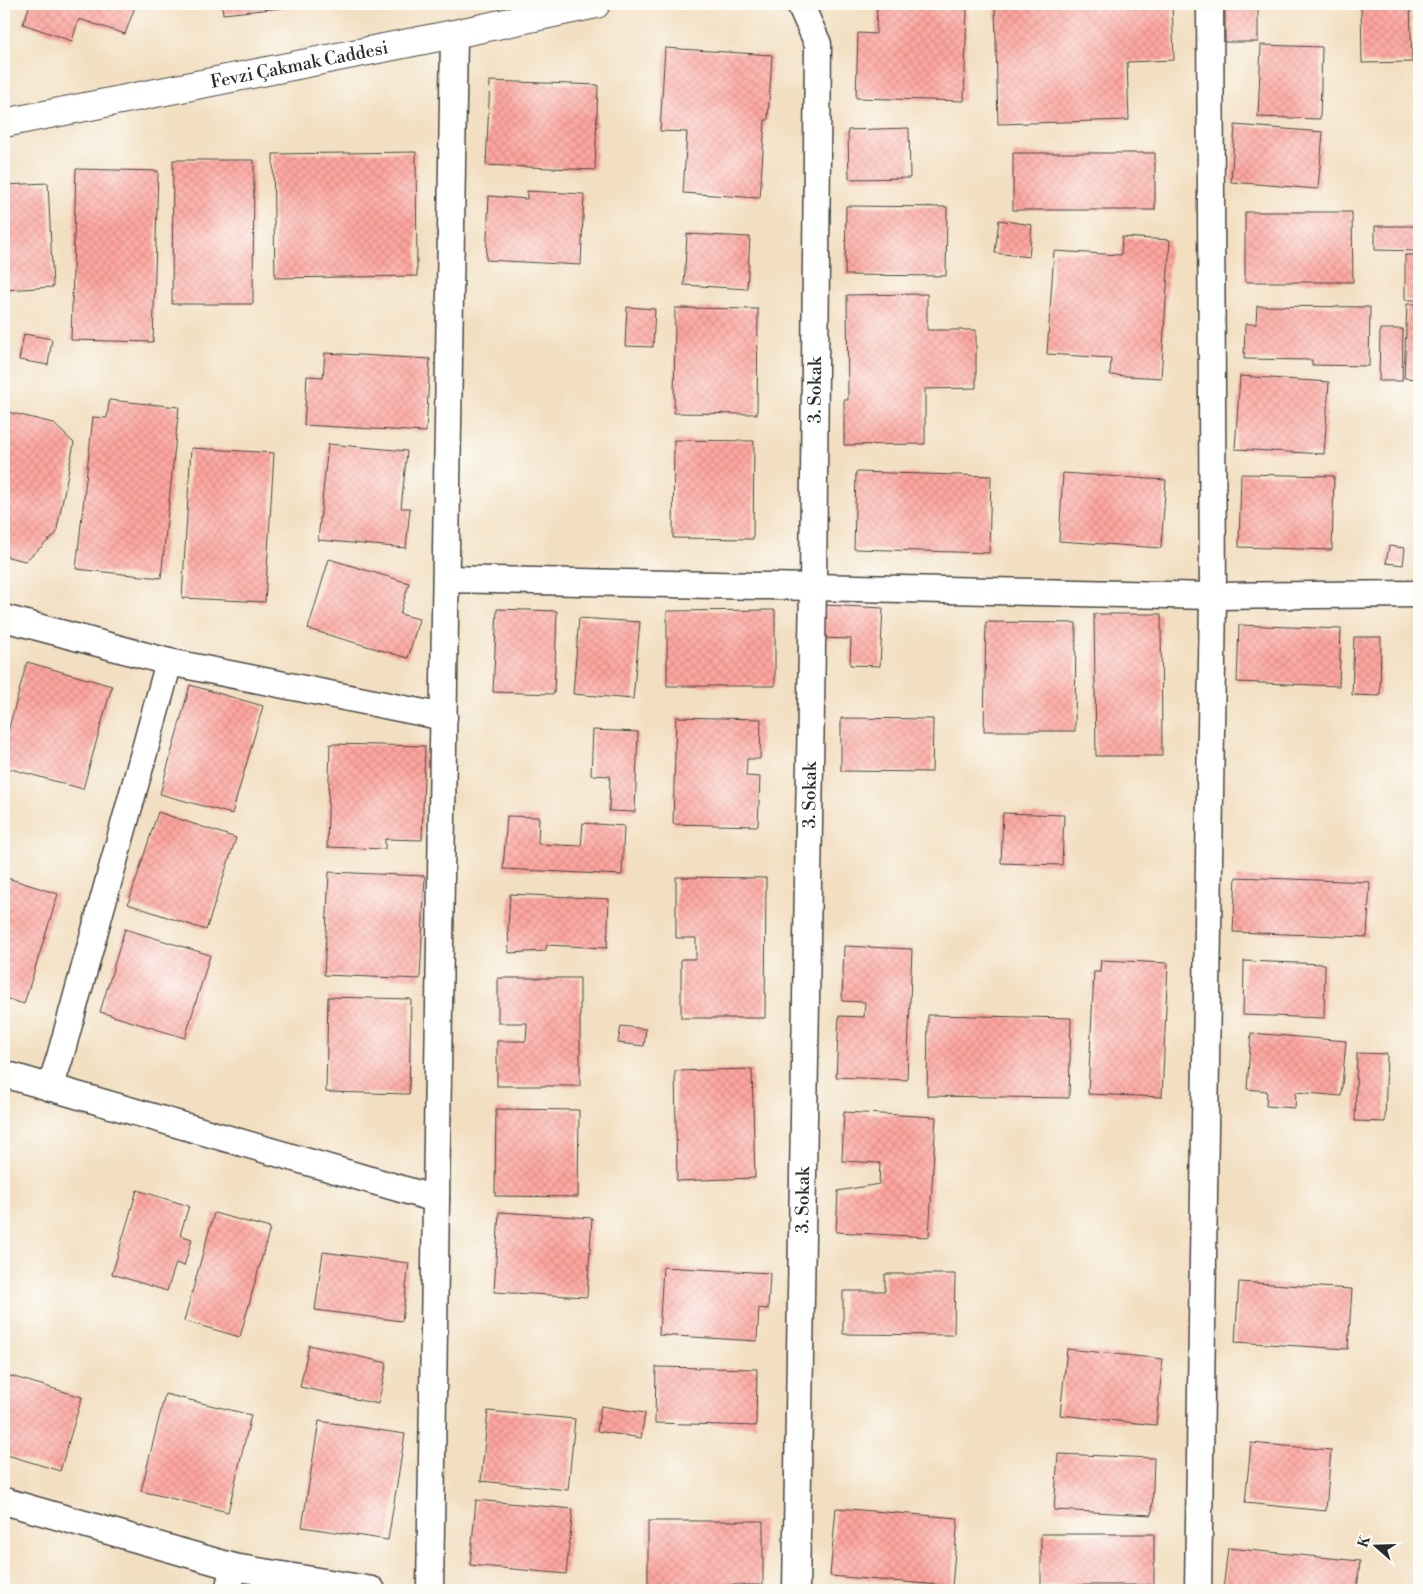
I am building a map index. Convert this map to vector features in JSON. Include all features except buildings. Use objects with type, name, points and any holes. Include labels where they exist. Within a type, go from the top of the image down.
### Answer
[{"type":"street","name":"Fevzi Çakmak Caddesi","points":[[4,123],[596,4]]},
{"type":"street","name":"3. Sokak","points":[[796,1590],[813,586],[818,44],[800,4]]},
{"type":"street","points":[[1198,1590],[1213,596],[1210,4]]},
{"type":"street","points":[[430,1590],[454,34]]},
{"type":"street","points":[[446,579],[1213,596],[1419,594]]},
{"type":"street","points":[[4,618],[169,662],[444,717]]},
{"type":"street","points":[[50,1088],[169,662]]},
{"type":"street","points":[[4,1074],[436,1199]]},
{"type":"street","points":[[4,1501],[231,1579],[372,1590]]}]
